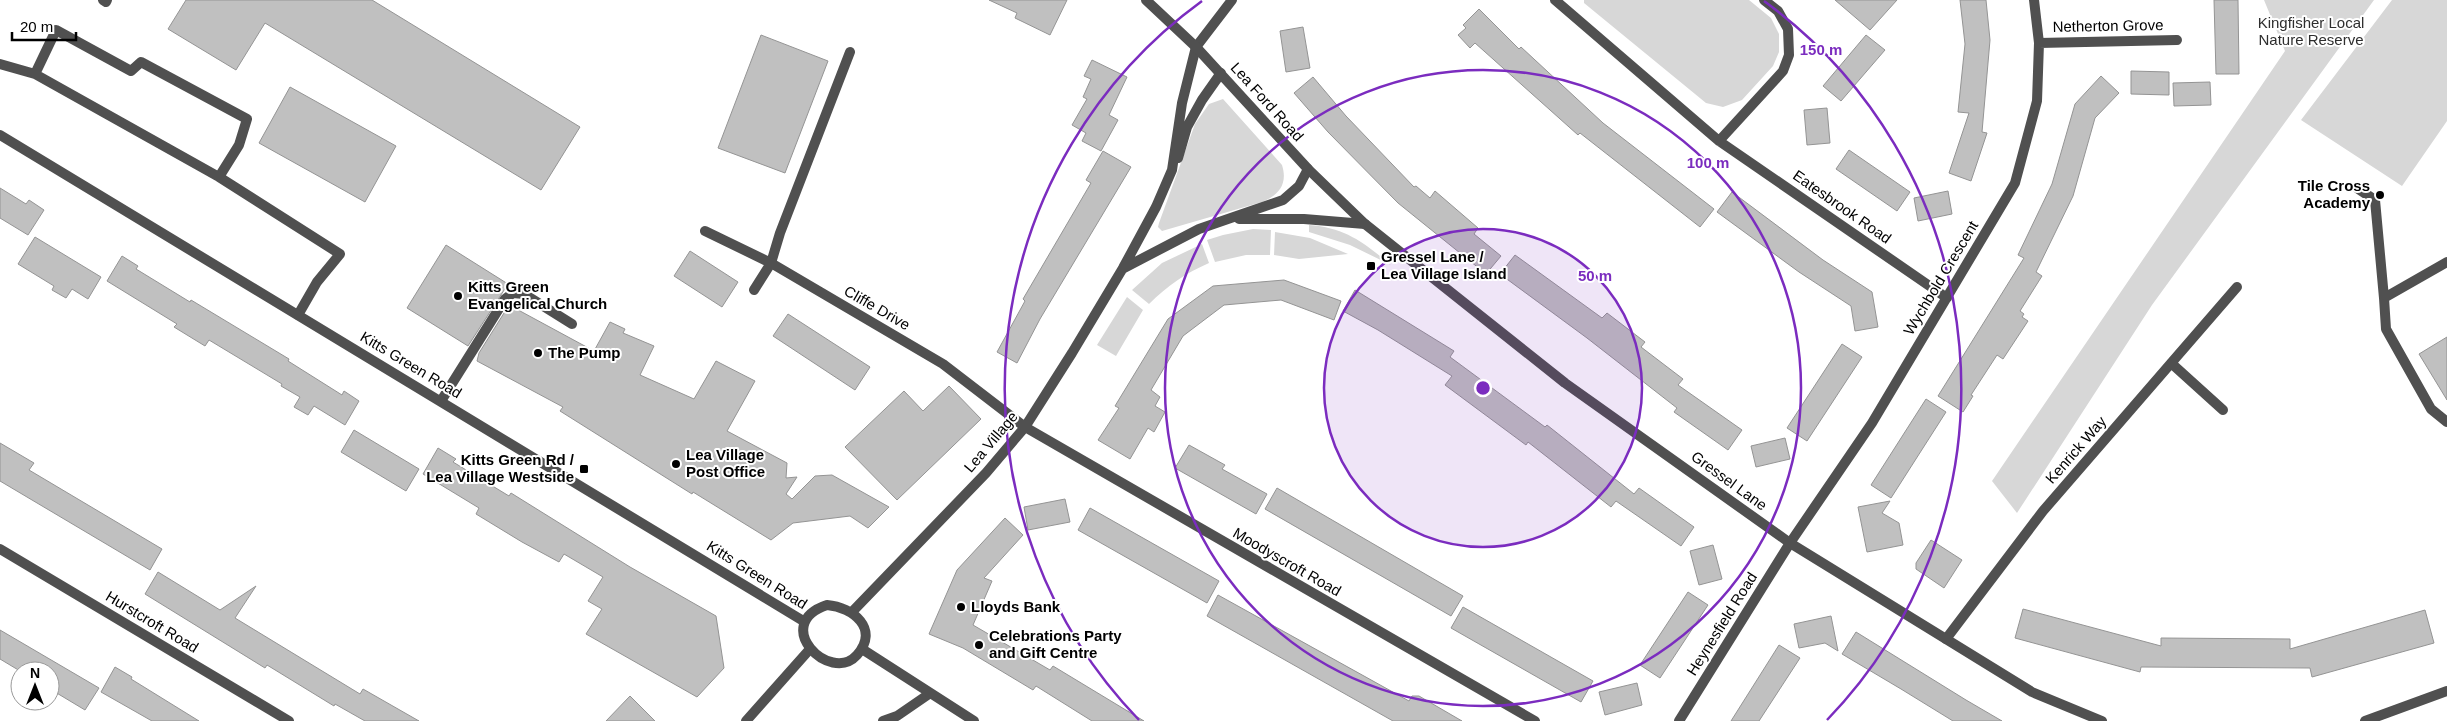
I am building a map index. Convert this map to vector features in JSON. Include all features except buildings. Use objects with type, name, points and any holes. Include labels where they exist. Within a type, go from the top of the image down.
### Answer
[{"type":"street","points":[[103,0],[106,2],[107,0]]},
{"type":"street","name":"Lea Ford Road","points":[[1146,0],[1196,47],[1308,169],[1365,224]]},
{"type":"street","points":[[1196,47],[1232,0]]},
{"type":"street","name":"Eatesbrook Road","points":[[1556,0],[1719,140],[1947,298]]},
{"type":"street","points":[[1719,140],[1783,71],[1789,56],[1788,29],[1778,11],[1764,0]]},
{"type":"street","name":"Wychbold Crescent","points":[[1790,543],[1872,423],[2015,183],[2037,101],[2039,43],[2034,0]]},
{"type":"street","points":[[35,74],[56,30],[131,71],[141,62],[247,118],[239,145],[219,177]]},
{"type":"street","name":"Netherton Grove","points":[[2039,43],[2177,40]]},
{"type":"street","name":"Lea Village","points":[[852,612],[986,473],[1025,427],[1123,268],[1172,170],[1182,103],[1196,47]]},
{"type":"street","points":[[754,290],[771,263],[780,233],[850,52]]},
{"type":"street","points":[[0,64],[35,74],[219,177],[340,254],[317,282],[298,315]]},
{"type":"street","points":[[1172,170],[1180,155],[1187,127],[1202,100],[1221,73]]},
{"type":"street","name":"Kitts Green Road","points":[[0,135],[805,622]]},
{"type":"street","points":[[1123,268],[1172,242],[1227,219],[1283,200],[1299,186],[1308,169]]},
{"type":"street","points":[[2357,188],[2375,200],[2386,329],[2431,409],[2447,422]]},
{"type":"street","points":[[1227,219],[1304,219],[1365,224]]},
{"type":"street","name":"Gressel Lane","points":[[1365,224],[1565,382],[1790,543],[2032,692],[2102,721]]},
{"type":"street","name":"Cliffe Drive","points":[[704,231],[771,263],[943,364],[1025,427]]},
{"type":"street","points":[[2384,298],[2447,262]]},
{"type":"street","name":"Kenrick Way","points":[[1946,639],[2043,512],[2237,287]]},
{"type":"street","points":[[441,401],[505,299],[513,292],[524,294],[572,324]]},
{"type":"street","points":[[2171,363],[2223,410]]},
{"type":"street","name":"Moodyscroft Road","points":[[1025,427],[1535,721]]},
{"type":"street","name":"Heynesfield Road","points":[[1679,721],[1790,543]]},
{"type":"street","name":"Hurstcroft Road","points":[[0,549],[288,721]]},
{"type":"street","points":[[827,605],[840,606],[852,612],[861,620],[865,628],[862,649],[855,658],[844,663],[825,660],[810,649],[802,634],[805,622],[817,608],[827,605]]},
{"type":"street","points":[[746,721],[810,649]]},
{"type":"street","points":[[862,649],[929,694],[974,721]]},
{"type":"street","points":[[2365,721],[2447,692]]},
{"type":"street","points":[[883,721],[897,716],[929,694]]},
{"type":"green space","points":[[1584,0],[1749,0],[1771,18],[1779,34],[1779,52],[1773,66],[1742,100],[1723,107],[1706,103],[1584,3]]},
{"type":"green space","name":"Kingfisher Local Nature Reserve","points":[[2264,0],[2374,0],[2152,305],[2017,513],[1992,481],[2285,51]]},
{"type":"green space","points":[[2392,0],[2447,0],[2447,121],[2402,186],[2301,120]]},
{"type":"green space","points":[[1223,99],[1282,165],[1284,178],[1281,188],[1273,196],[1262,202],[1162,231],[1158,227],[1159,223],[1195,124],[1209,104]]},
{"type":"green space","points":[[1309,225],[1344,233],[1372,249],[1391,265],[1350,245],[1309,232]]},
{"type":"green space","points":[[1253,229],[1271,230],[1270,255],[1246,255],[1215,262],[1207,240]]},
{"type":"green space","points":[[1275,232],[1310,238],[1348,254],[1299,259],[1274,255]]},
{"type":"green space","points":[[1202,244],[1209,263],[1177,280],[1149,304],[1132,290],[1162,263]]},
{"type":"green space","points":[[1127,297],[1143,310],[1116,356],[1097,345]]},
{"type":"place","name":"Tile Cross Academy","points":[[2380,195]]},
{"type":"place","name":"Gressel Lane / Lea Village Island","points":[[1371,266]]},
{"type":"place","name":"Kitts Green Evangelical Church","points":[[458,296]]},
{"type":"place","name":"The Pump","points":[[538,353]]},
{"type":"place","name":"Lea Village Post Office","points":[[676,464]]},
{"type":"place","name":"Kitts Green Rd / Lea Village Westside","points":[[584,469]]},
{"type":"place","name":"Lloyds Bank","points":[[961,607]]},
{"type":"place","name":"Celebrations Party and Gift Centre","points":[[979,645]]}]
